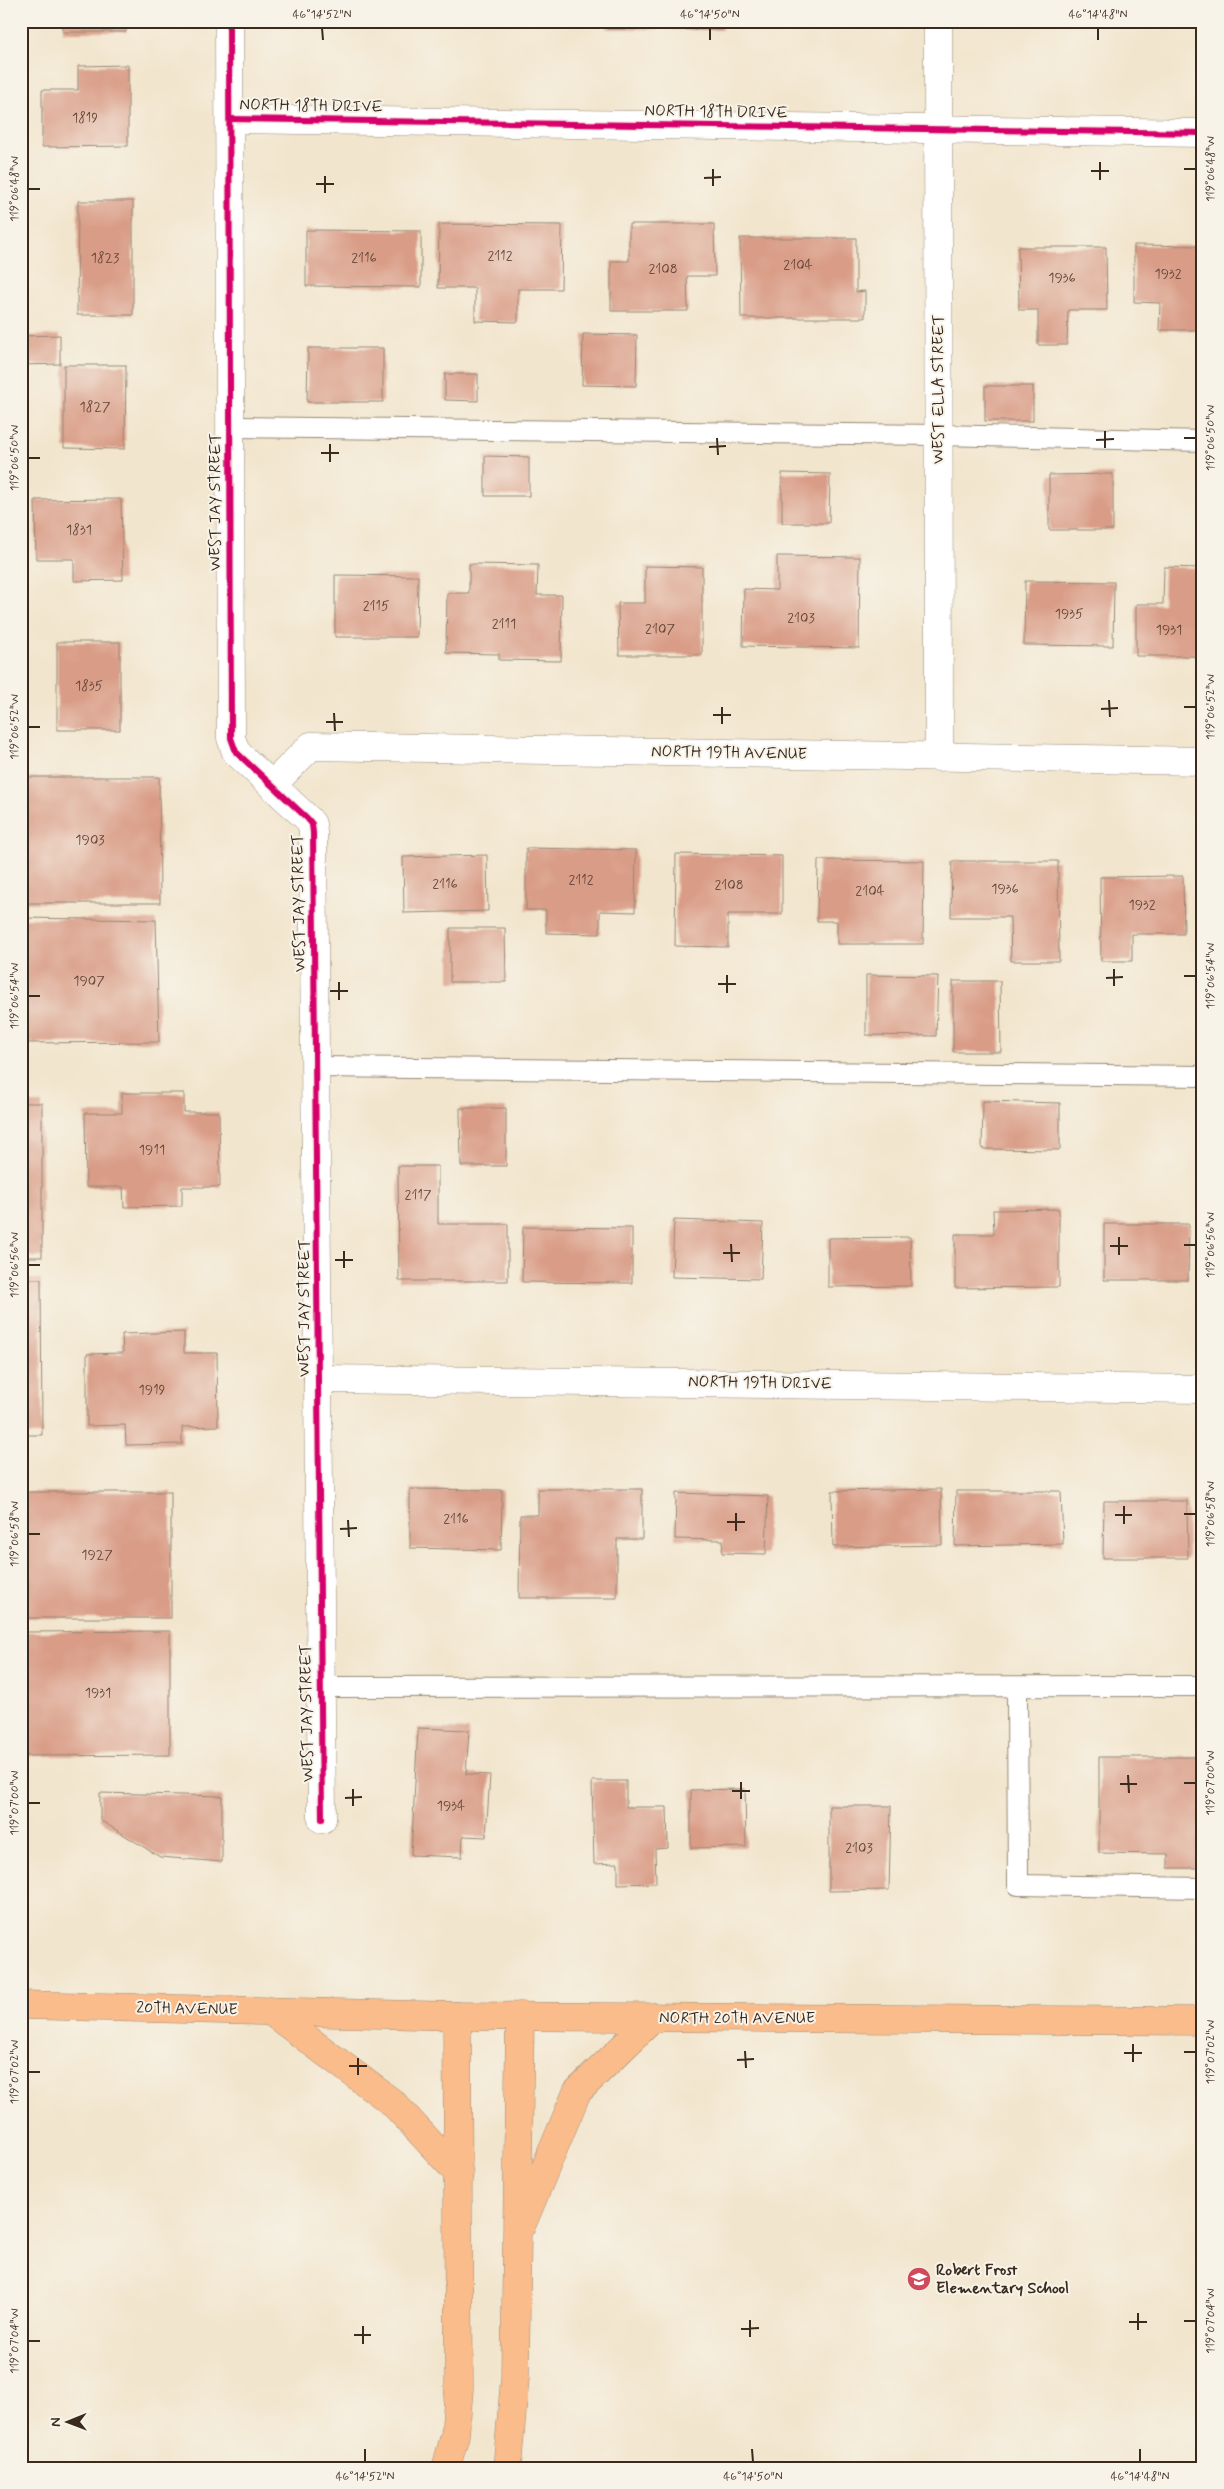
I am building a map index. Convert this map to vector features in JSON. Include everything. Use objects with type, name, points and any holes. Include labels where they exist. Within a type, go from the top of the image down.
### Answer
[{"type":"main road","name":"20TH AVENUE","points":[[21,2005],[270,2011]]},
{"type":"main road","name":"NORTH 20TH AVENUE","points":[[270,2011],[457,2016],[1203,2021]]},
{"type":"main road","points":[[270,2011],[393,2103],[460,2174]]},
{"type":"main road","points":[[446,2468],[455,2435],[459,2389],[460,2174],[457,2016]]},
{"type":"main road","points":[[507,2468],[515,2378],[520,2016]]},
{"type":"main road","points":[[516,2237],[577,2092],[654,2017]]},
{"type":"street","name":"WEST JAY STREET","points":[[229,21],[231,738],[236,752],[312,824],[322,1818]]},
{"type":"street","name":"WEST ELLA STREET","points":[[938,21],[939,757]]},
{"type":"street","name":"NORTH 18TH DRIVE","points":[[230,118],[1203,134]]},
{"type":"street","name":"NORTH 19TH AVENUE","points":[[272,785],[311,746],[1203,761]]},
{"type":"street","name":"NORTH 19TH DRIVE","points":[[318,1379],[1203,1389]]},
{"type":"lane","points":[[229,427],[938,435],[1203,441]]},
{"type":"lane","points":[[315,1067],[389,1066],[1203,1076]]},
{"type":"lane","points":[[320,1687],[1203,1686]]},
{"type":"lane","points":[[1017,1687],[1018,1885],[1203,1888]]},
{"type":"building","points":[[63,21],[126,21],[126,32],[63,32]]},
{"type":"building","points":[[607,21],[722,21],[722,30],[607,29]]},
{"type":"building","points":[[128,65],[128,146],[42,147],[42,90],[78,90],[78,66]]},
{"type":"building","points":[[78,201],[133,201],[133,315],[77,315]]},
{"type":"building","points":[[439,224],[562,225],[561,289],[518,289],[518,322],[475,321],[475,288],[438,288]]},
{"type":"building","points":[[629,224],[714,224],[715,276],[687,276],[688,311],[611,311],[611,261],[629,261]]},
{"type":"building","points":[[306,230],[421,231],[421,287],[306,286]]},
{"type":"building","points":[[740,238],[856,238],[856,292],[865,291],[865,318],[741,318]]},
{"type":"building","points":[[1134,245],[1203,246],[1203,330],[1159,330],[1160,303],[1134,302]]},
{"type":"building","points":[[1018,247],[1106,247],[1107,310],[1068,310],[1067,345],[1038,345],[1038,310],[1019,310]]},
{"type":"building","points":[[583,334],[637,335],[636,386],[582,385]]},
{"type":"building","points":[[60,335],[60,364],[21,365],[21,336]]},
{"type":"building","points":[[308,348],[383,348],[383,402],[307,402]]},
{"type":"building","points":[[64,365],[126,365],[125,449],[64,448]]},
{"type":"building","points":[[445,374],[478,374],[478,401],[445,400]]},
{"type":"building","points":[[985,386],[1033,386],[1033,421],[985,421]]},
{"type":"building","points":[[485,456],[529,457],[529,496],[485,496]]},
{"type":"building","points":[[782,473],[830,474],[829,523],[782,523]]},
{"type":"building","points":[[1113,474],[1113,530],[1049,530],[1049,475]]},
{"type":"building","points":[[121,499],[123,580],[74,581],[74,559],[36,559],[35,500]]},
{"type":"building","points":[[777,556],[860,557],[859,648],[743,646],[744,589],[777,590]]},
{"type":"building","points":[[469,564],[538,565],[537,595],[562,595],[561,661],[499,660],[499,654],[446,653],[447,593],[469,593]]},
{"type":"building","points":[[645,566],[702,567],[702,655],[619,655],[618,603],[645,603]]},
{"type":"building","points":[[1164,567],[1203,568],[1203,656],[1136,656],[1136,604],[1163,604]]},
{"type":"building","points":[[335,575],[418,576],[417,637],[335,637]]},
{"type":"building","points":[[1025,581],[1114,582],[1113,646],[1024,645]]},
{"type":"building","points":[[57,642],[120,642],[120,730],[57,730]]},
{"type":"building","points":[[21,777],[159,777],[160,903],[21,903]]},
{"type":"building","points":[[526,848],[636,850],[635,912],[600,911],[600,934],[546,933],[546,910],[526,910]]},
{"type":"building","points":[[676,854],[782,856],[782,914],[728,914],[728,947],[675,946]]},
{"type":"building","points":[[487,855],[488,911],[404,913],[403,857]]},
{"type":"building","points":[[818,860],[924,861],[923,944],[837,944],[837,921],[817,921]]},
{"type":"building","points":[[952,861],[1058,861],[1059,961],[1011,961],[1010,917],[951,917]]},
{"type":"building","points":[[1183,876],[1184,934],[1132,934],[1132,961],[1101,961],[1100,877]]},
{"type":"building","points":[[1197,876],[1203,876],[1203,956],[1199,957]]},
{"type":"building","points":[[21,918],[156,920],[159,1042],[21,1043]]},
{"type":"building","points":[[450,928],[505,928],[506,982],[450,982]]},
{"type":"building","points":[[866,975],[938,976],[936,1036],[866,1035]]},
{"type":"building","points":[[953,981],[1000,981],[1001,1052],[953,1052]]},
{"type":"building","points":[[122,1093],[184,1093],[184,1112],[219,1112],[220,1187],[182,1187],[182,1206],[124,1207],[123,1187],[86,1187],[85,1113],[122,1113]]},
{"type":"building","points":[[983,1101],[1060,1103],[1060,1150],[982,1149]]},
{"type":"building","points":[[21,1103],[42,1103],[42,1257],[21,1257]]},
{"type":"building","points":[[460,1108],[506,1108],[506,1166],[461,1166]]},
{"type":"building","points":[[398,1166],[438,1166],[438,1224],[508,1224],[508,1281],[399,1281]]},
{"type":"building","points":[[1059,1209],[1059,1287],[955,1288],[955,1234],[994,1234],[993,1210]]},
{"type":"building","points":[[674,1220],[763,1223],[761,1279],[672,1277]]},
{"type":"building","points":[[1104,1224],[1189,1224],[1188,1280],[1104,1280]]},
{"type":"building","points":[[523,1227],[632,1228],[632,1283],[522,1282]]},
{"type":"building","points":[[910,1237],[911,1286],[828,1287],[828,1238]]},
{"type":"building","points":[[21,1279],[41,1279],[42,1435],[21,1435]]},
{"type":"building","points":[[184,1332],[184,1353],[217,1353],[218,1426],[182,1427],[182,1444],[126,1445],[125,1425],[87,1426],[87,1354],[123,1353],[122,1334]]},
{"type":"building","points":[[410,1489],[502,1490],[501,1550],[410,1548]]},
{"type":"building","points":[[538,1489],[642,1489],[642,1539],[617,1539],[617,1598],[519,1598],[520,1515],[538,1515]]},
{"type":"building","points":[[941,1489],[942,1545],[833,1547],[832,1491]]},
{"type":"building","points":[[956,1491],[1061,1491],[1063,1544],[955,1546]]},
{"type":"building","points":[[24,1492],[171,1492],[171,1618],[24,1618]]},
{"type":"building","points":[[676,1493],[768,1496],[766,1554],[722,1553],[723,1540],[675,1539]]},
{"type":"building","points":[[1104,1501],[1187,1501],[1188,1558],[1103,1558]]},
{"type":"building","points":[[1198,1507],[1203,1507],[1203,1591],[1198,1591]]},
{"type":"building","points":[[170,1631],[170,1755],[26,1756],[25,1632]]},
{"type":"building","points":[[418,1728],[469,1730],[466,1774],[490,1775],[486,1837],[463,1836],[462,1857],[411,1855]]},
{"type":"building","points":[[1099,1757],[1203,1757],[1203,1868],[1168,1868],[1168,1854],[1099,1853]]},
{"type":"building","points":[[592,1781],[626,1781],[626,1807],[667,1807],[668,1848],[655,1849],[656,1883],[618,1884],[618,1863],[594,1864]]},
{"type":"building","points":[[745,1789],[746,1847],[691,1848],[691,1790]]},
{"type":"building","points":[[100,1793],[222,1796],[222,1862],[160,1857],[100,1820]]},
{"type":"building","points":[[829,1806],[891,1806],[889,1890],[829,1891]]},
{"type":"cycle path","points":[[229,21],[231,738],[236,752],[307,818],[312,824],[313,833],[322,1819]]},
{"type":"cycle path","points":[[230,119],[1203,133]]},
{"type":"place","name":"Robert Frost Elementary School","points":[[919,2279]]}]
